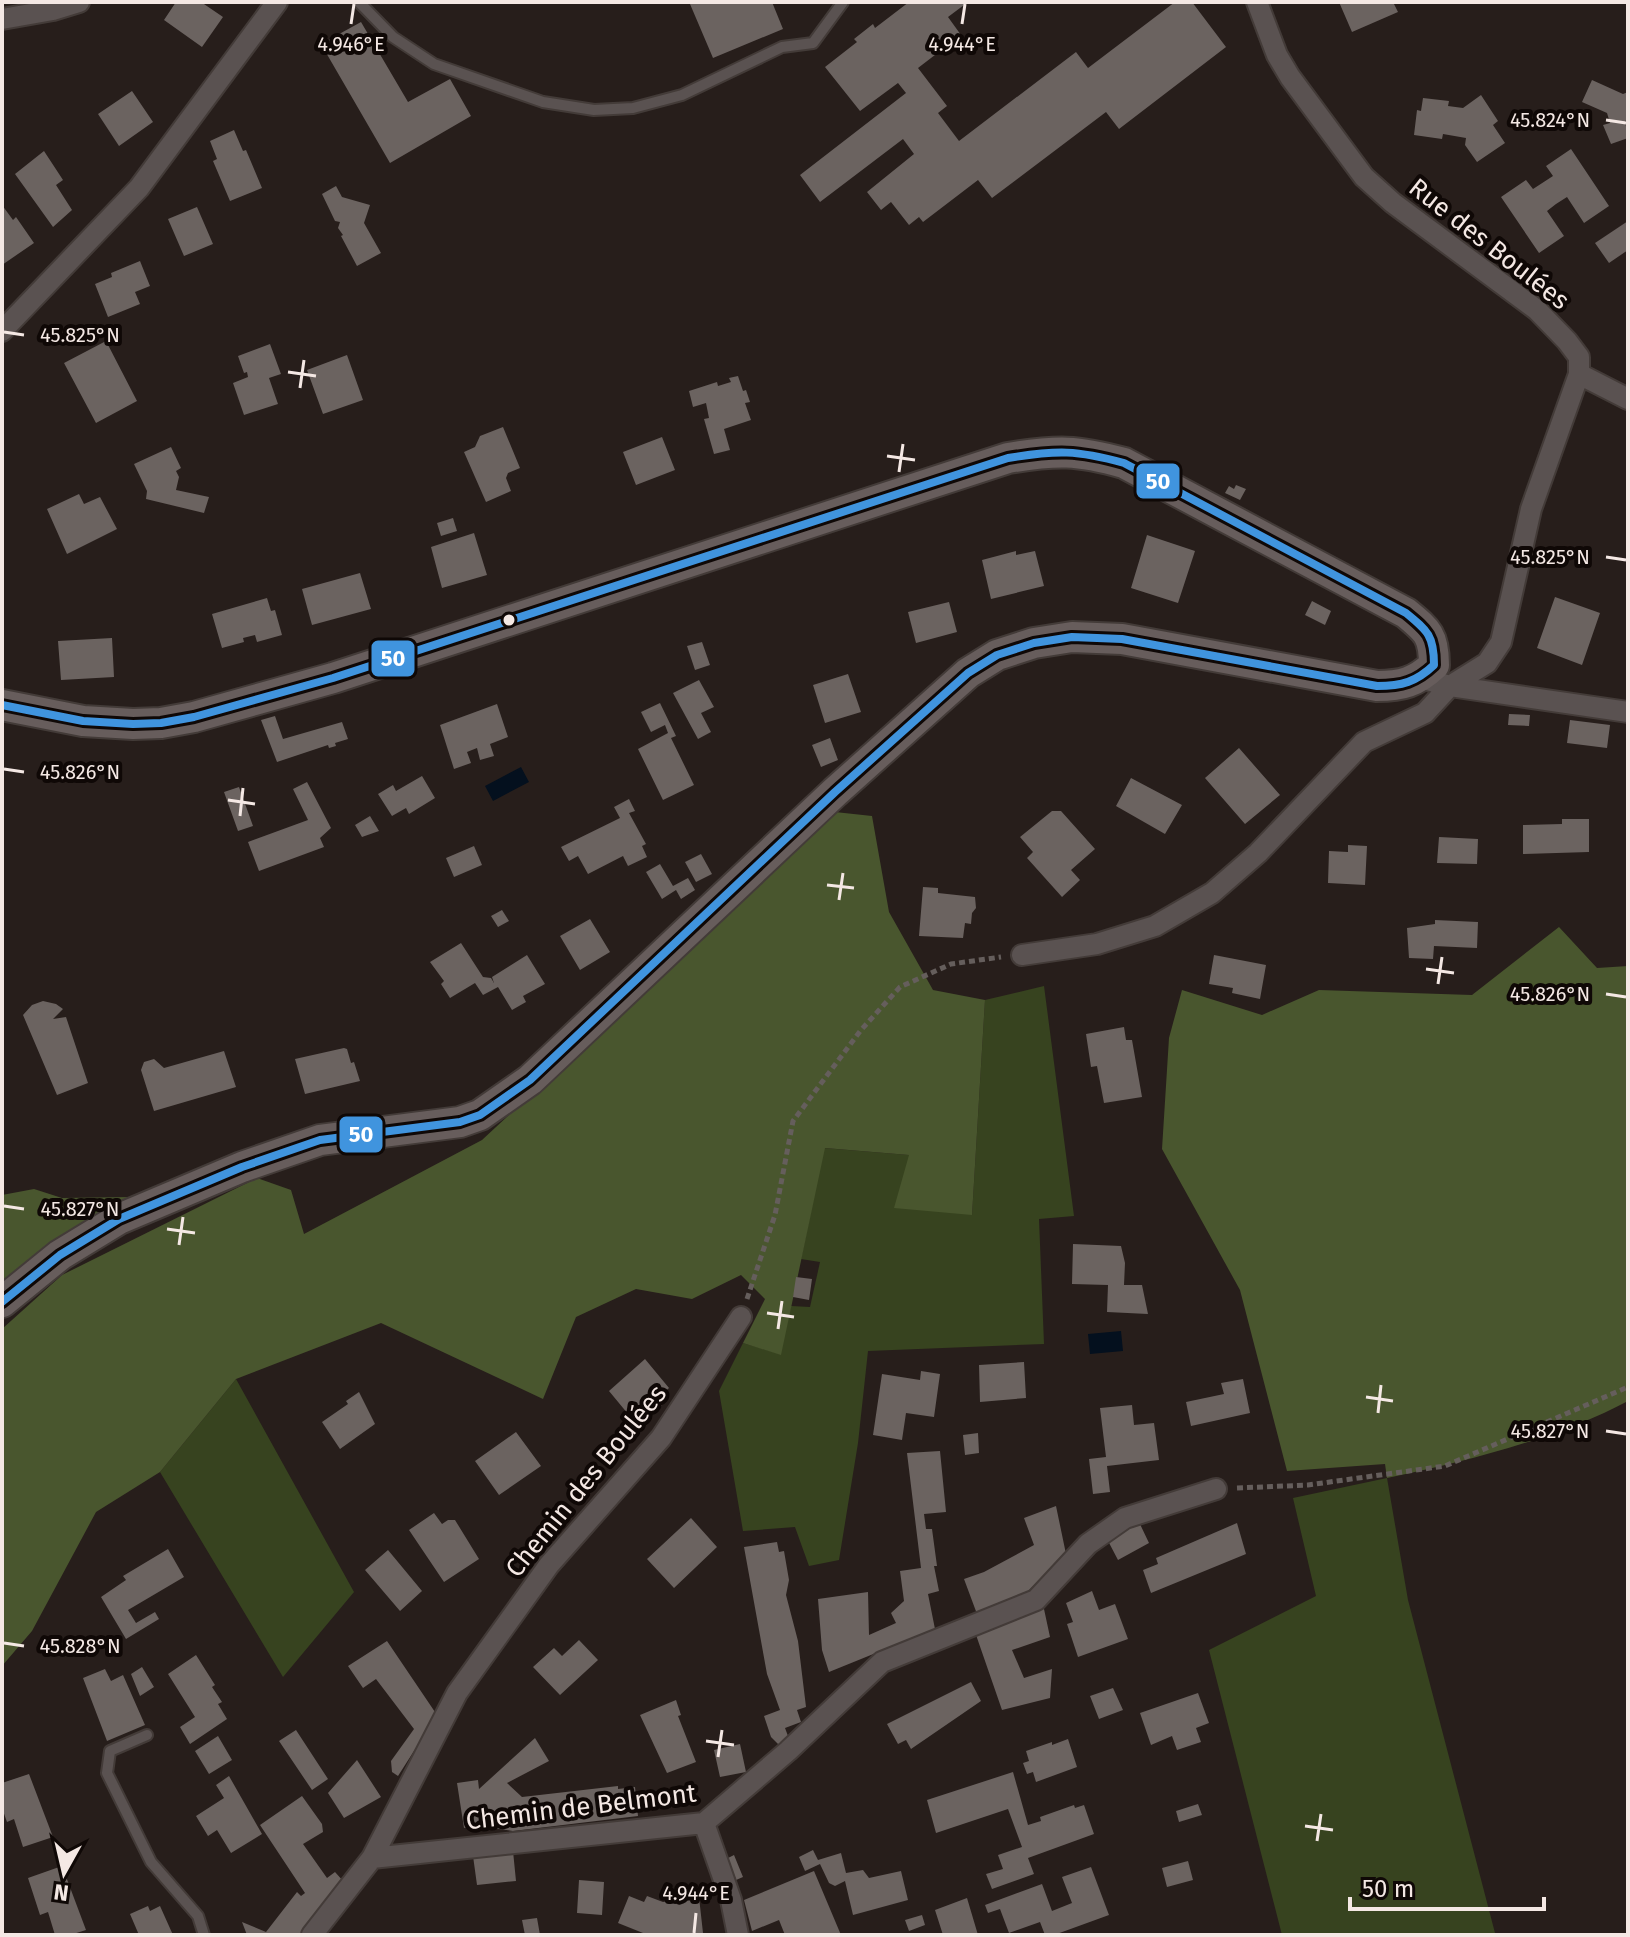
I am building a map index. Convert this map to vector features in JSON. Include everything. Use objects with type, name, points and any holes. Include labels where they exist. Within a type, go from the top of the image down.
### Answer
[{"type":"street","points":[[2,19],[79,2]]},
{"type":"street","points":[[2,331],[139,188],[277,2]]},
{"type":"street","name":"Rue des Boulées","points":[[1257,2],[1277,55],[1290,77],[1364,177],[1393,203],[1537,310],[1579,357],[1579,374]]},
{"type":"street","points":[[1022,955],[1097,944],[1155,926],[1212,893],[1258,853],[1364,742],[1425,713],[1450,686],[1487,663],[1501,642],[1531,509],[1579,374],[1628,399]]},
{"type":"street","points":[[2,705],[83,721],[161,723],[194,717],[333,678],[1008,458],[1048,451],[1086,453],[1124,463],[1406,613],[1425,628],[1434,644],[1434,665],[1420,678],[1402,686],[1377,686],[1122,639],[1072,637],[1034,643],[997,655],[957,683],[835,792],[530,1080],[480,1115],[460,1122],[320,1140],[242,1167],[119,1219],[60,1255],[2,1302]]},
{"type":"street","points":[[1420,678],[1450,686],[1628,712]]},
{"type":"street","name":"Chemin des Boulées","points":[[312,1935],[372,1858],[457,1693],[549,1565],[661,1438],[741,1317]]},
{"type":"street","name":"Chemin de Belmont","points":[[372,1858],[704,1823],[788,1751],[882,1662],[1036,1600],[1088,1544],[1125,1518],[1216,1489]]},
{"type":"street","points":[[704,1823],[731,1900],[738,1935]]},
{"type":"lane","points":[[359,2],[393,37],[434,64],[543,102],[594,110],[633,108],[682,95],[782,47],[813,43],[843,2]]},
{"type":"lane","points":[[147,1735],[110,1751],[107,1773],[151,1862],[198,1916],[204,1935]]},
{"type":"path","points":[[741,1317],[775,1215],[793,1121],[861,1030],[900,987],[951,964],[1022,955]]},
{"type":"path","points":[[1216,1489],[1308,1485],[1445,1466],[1628,1387]]},
{"type":"green space","points":[[835,812],[872,816],[889,912],[933,990],[985,1000],[972,1215],[894,1208],[909,1155],[825,1148],[781,1355],[743,1343],[765,1299],[741,1275],[692,1299],[636,1289],[576,1317],[543,1399],[381,1323],[236,1379],[160,1472],[96,1512],[32,1631],[2,1666],[2,1329],[62,1275],[257,1178],[291,1190],[304,1234],[482,1140]]},
{"type":"green space","points":[[1559,927],[1597,968],[1628,966],[1628,1401],[1542,1437],[1387,1478],[1385,1464],[1287,1471],[1240,1290],[1162,1149],[1169,1038],[1182,990],[1262,1015],[1319,990],[1472,995]]},
{"type":"green space","points":[[1044,986],[1074,1216],[1039,1219],[1044,1344],[868,1351],[858,1443],[839,1560],[809,1566],[795,1527],[743,1531],[719,1391],[743,1343],[780,1354],[791,1306],[810,1307],[820,1262],[801,1259],[824,1148],[909,1155],[972,1215],[985,1000]]},
{"type":"green space","points":[[34,1189],[62,1198],[132,1197],[2,1289],[2,1195]]},
{"type":"green space","points":[[236,1379],[354,1592],[283,1677],[160,1472]]},
{"type":"green space","points":[[1387,1478],[1408,1600],[1495,1933],[1282,1935],[1209,1650],[1316,1596],[1293,1498]]},
{"type":"water","points":[[521,767],[529,782],[493,801],[485,786]]},
{"type":"water","points":[[1121,1331],[1123,1351],[1090,1354],[1088,1334]]},
{"type":"building","points":[[176,2],[201,2],[223,17],[202,47],[164,20]]},
{"type":"building","points":[[772,2],[783,29],[713,58],[690,4]]},
{"type":"building","points":[[909,2],[968,2],[948,17],[961,35],[918,68],[947,106],[938,113],[959,141],[1076,52],[1088,68],[1175,2],[1192,2],[1226,47],[1119,129],[1106,112],[992,198],[978,180],[923,222],[919,217],[909,225],[891,202],[881,210],[867,192],[914,154],[903,139],[820,202],[800,175],[906,93],[898,83],[860,111],[825,67],[857,42],[854,39],[873,24],[875,28]]},
{"type":"building","points":[[1339,2],[1393,2],[1398,12],[1352,32]]},
{"type":"building","points":[[361,22],[408,102],[450,79],[471,116],[390,163],[321,44]]},
{"type":"building","points":[[1592,80],[1623,94],[1628,92],[1628,120],[1625,121],[1628,138],[1611,144],[1603,125],[1610,123],[1607,113],[1582,102]]},
{"type":"building","points":[[132,91],[153,122],[119,146],[98,114]]},
{"type":"building","points":[[1481,95],[1498,121],[1493,125],[1505,143],[1477,162],[1465,145],[1466,138],[1443,134],[1442,139],[1414,135],[1417,110],[1421,111],[1423,98],[1449,101],[1448,106],[1463,108]]},
{"type":"building","points":[[234,130],[262,188],[230,201],[213,161],[217,159],[210,141]]},
{"type":"building","points":[[1571,149],[1609,206],[1584,223],[1567,197],[1556,204],[1547,211],[1564,236],[1539,253],[1501,197],[1526,180],[1533,189],[1553,176],[1546,166]]},
{"type":"building","points":[[44,151],[63,180],[56,185],[72,210],[53,227],[15,174]]},
{"type":"building","points":[[336,186],[342,197],[370,205],[364,223],[381,253],[357,266],[341,236],[338,228],[340,222],[335,221],[322,194]]},
{"type":"building","points":[[2,205],[13,220],[16,217],[34,243],[2,265]]},
{"type":"building","points":[[197,207],[213,244],[184,256],[168,219]]},
{"type":"building","points":[[1628,221],[1628,250],[1609,263],[1595,243]]},
{"type":"building","points":[[140,261],[150,286],[135,292],[140,304],[108,317],[95,284],[112,277],[111,273]]},
{"type":"building","points":[[106,341],[137,401],[96,423],[64,363]]},
{"type":"building","points":[[270,344],[281,374],[269,378],[278,404],[244,415],[233,383],[248,377],[238,356]]},
{"type":"building","points":[[347,355],[363,400],[323,414],[307,370]]},
{"type":"building","points":[[738,376],[750,402],[745,403],[751,420],[724,429],[730,450],[714,454],[704,419],[709,418],[706,403],[693,407],[689,391],[717,382],[718,386]]},
{"type":"building","points":[[503,427],[520,468],[508,473],[506,478],[511,491],[486,502],[464,452],[475,447],[480,436]]},
{"type":"building","points":[[662,437],[675,470],[636,485],[623,452]]},
{"type":"building","points":[[171,447],[181,468],[176,471],[179,477],[176,490],[209,497],[204,513],[146,499],[147,491],[134,464]]},
{"type":"building","points":[[1236,485],[1246,489],[1240,500],[1225,493],[1229,486],[1234,489]]},
{"type":"building","points":[[79,494],[84,504],[100,497],[117,529],[67,554],[47,509]]},
{"type":"building","points":[[453,518],[457,531],[441,536],[437,523]]},
{"type":"building","points":[[474,533],[487,575],[442,588],[431,547]]},
{"type":"building","points":[[1147,535],[1195,551],[1178,603],[1131,588]]},
{"type":"building","points":[[1016,551],[1016,555],[1035,551],[1044,586],[991,599],[982,560]]},
{"type":"building","points":[[360,573],[371,609],[312,625],[302,589]]},
{"type":"building","points":[[1555,597],[1600,613],[1582,665],[1537,648]]},
{"type":"building","points":[[267,598],[271,611],[275,610],[282,635],[257,642],[255,635],[243,638],[244,642],[222,648],[212,614]]},
{"type":"building","points":[[1312,601],[1331,611],[1325,625],[1305,615]]},
{"type":"building","points":[[949,602],[957,632],[916,643],[908,612]]},
{"type":"building","points":[[112,638],[114,677],[61,680],[58,641]]},
{"type":"building","points":[[702,642],[710,665],[695,670],[687,646]]},
{"type":"building","points":[[848,674],[861,712],[825,723],[813,685]]},
{"type":"building","points":[[699,680],[714,707],[701,713],[711,732],[698,739],[673,693]]},
{"type":"building","points":[[660,703],[676,736],[671,738],[694,785],[663,800],[638,749],[668,733],[665,725],[651,732],[641,712]]},
{"type":"building","points":[[497,704],[508,737],[490,744],[494,756],[480,760],[477,748],[467,752],[471,763],[454,769],[440,725]]},
{"type":"building","points":[[1509,714],[1530,715],[1529,726],[1508,725]]},
{"type":"building","points":[[275,716],[283,739],[342,722],[348,739],[335,743],[336,746],[329,748],[328,745],[277,762],[261,720]]},
{"type":"building","points":[[1570,720],[1610,725],[1607,748],[1567,743]]},
{"type":"building","points":[[830,738],[838,760],[821,767],[812,745]]},
{"type":"building","points":[[1239,748],[1280,795],[1245,824],[1205,778]]},
{"type":"building","points":[[422,776],[435,798],[409,814],[406,808],[392,816],[378,794],[393,785],[396,791]]},
{"type":"building","points":[[1131,778],[1182,805],[1165,834],[1116,806]]},
{"type":"building","points":[[307,782],[331,828],[320,838],[324,847],[259,871],[248,842],[308,820],[293,789]]},
{"type":"building","points":[[239,787],[253,826],[238,831],[224,792]]},
{"type":"building","points":[[629,799],[635,811],[629,813],[646,844],[642,846],[647,857],[628,866],[623,856],[588,874],[578,856],[569,861],[561,847],[620,818],[614,807]]},
{"type":"building","points":[[1052,811],[1061,811],[1095,849],[1071,870],[1080,880],[1062,897],[1027,858],[1033,852],[1020,837]]},
{"type":"building","points":[[370,816],[379,831],[362,837],[355,825]]},
{"type":"building","points":[[1562,819],[1589,819],[1589,852],[1523,854],[1523,825],[1562,824]]},
{"type":"building","points":[[1439,837],[1478,839],[1477,864],[1437,863]]},
{"type":"building","points":[[1348,845],[1367,846],[1365,885],[1328,883],[1329,851],[1348,852]]},
{"type":"building","points":[[474,846],[482,865],[454,877],[446,858]]},
{"type":"building","points":[[701,854],[712,874],[696,882],[685,862]]},
{"type":"building","points":[[660,864],[673,886],[688,878],[695,890],[681,899],[676,890],[662,899],[646,872]]},
{"type":"building","points":[[923,887],[938,888],[938,893],[975,897],[976,908],[971,924],[965,923],[963,938],[919,936]]},
{"type":"building","points":[[502,910],[509,921],[498,927],[491,916]]},
{"type":"building","points":[[590,919],[610,952],[580,970],[560,936]]},
{"type":"building","points":[[1435,920],[1478,922],[1477,948],[1434,946],[1433,959],[1409,958],[1407,928],[1435,924]]},
{"type":"building","points":[[461,943],[483,977],[491,978],[494,983],[492,977],[527,955],[545,984],[523,996],[526,1002],[512,1010],[498,987],[483,995],[475,983],[450,998],[441,984],[444,981],[430,962]]},
{"type":"building","points":[[1214,955],[1266,965],[1260,999],[1232,993],[1233,988],[1209,984]]},
{"type":"building","points":[[43,1001],[63,1009],[53,1019],[66,1017],[88,1083],[57,1095],[23,1015],[32,1005]]},
{"type":"building","points":[[1124,1027],[1126,1040],[1132,1040],[1142,1097],[1104,1103],[1097,1066],[1091,1067],[1086,1034]]},
{"type":"building","points":[[344,1048],[351,1063],[354,1062],[360,1081],[305,1094],[295,1059]]},
{"type":"building","points":[[224,1051],[236,1087],[154,1111],[141,1070],[144,1062],[154,1059],[164,1068]]},
{"type":"building","points":[[1073,1244],[1121,1246],[1125,1263],[1124,1285],[1142,1285],[1148,1314],[1107,1312],[1108,1285],[1072,1284]]},
{"type":"building","points":[[796,1277],[812,1279],[809,1300],[793,1297]]},
{"type":"building","points":[[645,1359],[669,1388],[657,1399],[662,1405],[650,1415],[646,1409],[633,1420],[609,1391]]},
{"type":"building","points":[[1024,1362],[1026,1398],[980,1402],[979,1365]]},
{"type":"building","points":[[921,1371],[940,1374],[934,1417],[906,1413],[902,1440],[873,1435],[882,1374],[920,1380]]},
{"type":"building","points":[[1243,1379],[1250,1413],[1191,1426],[1186,1402],[1224,1394],[1221,1383]]},
{"type":"building","points":[[359,1392],[375,1424],[340,1449],[322,1422]]},
{"type":"building","points":[[1132,1405],[1134,1425],[1154,1423],[1159,1460],[1107,1466],[1110,1492],[1093,1494],[1089,1459],[1106,1457],[1100,1408]]},
{"type":"building","points":[[516,1432],[541,1466],[499,1495],[475,1461]]},
{"type":"building","points":[[978,1433],[979,1453],[965,1455],[963,1435]]},
{"type":"building","points":[[940,1451],[946,1512],[924,1514],[926,1529],[932,1529],[937,1566],[934,1566],[939,1591],[928,1594],[935,1629],[829,1672],[822,1650],[818,1599],[868,1592],[869,1635],[896,1623],[891,1613],[904,1601],[900,1571],[921,1568],[907,1453]]},
{"type":"building","points":[[1056,1506],[1066,1554],[1025,1594],[977,1614],[964,1579],[984,1572],[1034,1545],[1024,1518]]},
{"type":"building","points":[[434,1513],[442,1524],[455,1520],[479,1559],[444,1582],[409,1530]]},
{"type":"building","points":[[691,1518],[717,1547],[674,1588],[647,1559]]},
{"type":"building","points":[[1139,1522],[1149,1543],[1118,1560],[1107,1539]]},
{"type":"building","points":[[1237,1523],[1246,1554],[1151,1593],[1143,1570],[1158,1564],[1156,1558]]},
{"type":"building","points":[[777,1542],[779,1552],[784,1551],[789,1580],[786,1595],[798,1641],[806,1707],[797,1710],[801,1722],[785,1728],[788,1736],[779,1745],[771,1737],[764,1716],[780,1710],[767,1674],[744,1547]]},
{"type":"building","points":[[168,1549],[184,1577],[128,1610],[136,1623],[155,1612],[159,1619],[126,1639],[101,1597],[126,1580],[123,1576]]},
{"type":"building","points":[[388,1550],[422,1591],[400,1611],[365,1570]]},
{"type":"building","points":[[1092,1591],[1099,1610],[1115,1604],[1128,1639],[1078,1657],[1067,1624],[1073,1622],[1066,1603]]},
{"type":"building","points":[[1044,1609],[1050,1637],[1012,1650],[1024,1678],[1052,1669],[1050,1698],[1002,1710],[975,1632]]},
{"type":"building","points":[[579,1640],[598,1660],[560,1695],[533,1667],[554,1648],[562,1656]]},
{"type":"building","points":[[387,1641],[437,1715],[398,1776],[392,1772],[391,1761],[414,1729],[376,1679],[363,1688],[348,1666]]},
{"type":"building","points":[[196,1655],[215,1685],[212,1687],[222,1702],[218,1704],[227,1719],[190,1744],[180,1727],[195,1717],[168,1674]]},
{"type":"building","points":[[142,1667],[154,1687],[140,1696],[131,1674]]},
{"type":"building","points":[[105,1669],[111,1681],[123,1675],[145,1725],[107,1741],[83,1678]]},
{"type":"building","points":[[971,1682],[981,1701],[911,1749],[906,1740],[898,1744],[887,1724]]},
{"type":"building","points":[[1113,1688],[1123,1710],[1099,1719],[1090,1696]]},
{"type":"building","points":[[1198,1693],[1209,1723],[1196,1728],[1201,1742],[1177,1750],[1172,1736],[1151,1745],[1140,1713]]},
{"type":"building","points":[[676,1700],[681,1715],[678,1716],[696,1762],[667,1773],[640,1715]]},
{"type":"building","points":[[296,1730],[328,1779],[312,1790],[279,1741]]},
{"type":"building","points":[[218,1736],[232,1760],[209,1774],[195,1751]]},
{"type":"building","points":[[535,1738],[549,1761],[507,1783],[522,1797],[618,1786],[618,1789],[635,1787],[638,1816],[513,1831],[485,1827],[485,1824],[464,1828],[457,1783],[478,1780],[479,1789]]},
{"type":"building","points":[[1068,1739],[1077,1767],[1036,1782],[1033,1772],[1027,1774],[1023,1763],[1029,1761],[1026,1751]]},
{"type":"building","points":[[740,1744],[746,1772],[720,1777],[714,1750]]},
{"type":"building","points":[[357,1760],[381,1797],[344,1818],[328,1793]]},
{"type":"building","points":[[1013,1772],[1028,1825],[1041,1821],[1040,1817],[1074,1805],[1075,1808],[1084,1805],[1094,1834],[1028,1858],[1034,1874],[992,1889],[986,1874],[1003,1869],[998,1855],[1022,1847],[1008,1809],[936,1833],[927,1800]]},
{"type":"building","points":[[29,1774],[53,1837],[23,1847],[14,1819],[7,1822],[2,1808],[2,1783]]},
{"type":"building","points":[[229,1776],[262,1834],[231,1853],[217,1830],[208,1836],[196,1816],[224,1798],[216,1785]]},
{"type":"building","points":[[302,1796],[322,1824],[323,1832],[303,1844],[327,1878],[335,1872],[344,1882],[317,1911],[301,1935],[247,1935],[242,1922],[266,1932],[297,1892],[301,1896],[305,1893],[260,1825]]},
{"type":"building","points":[[1198,1804],[1202,1815],[1179,1822],[1176,1811]]},
{"type":"building","points":[[813,1850],[818,1860],[841,1853],[846,1873],[863,1870],[869,1878],[901,1871],[908,1900],[853,1915],[845,1881],[835,1886],[829,1883],[820,1864],[805,1871],[799,1857]]},
{"type":"building","points":[[513,1851],[516,1881],[477,1885],[473,1856]]},
{"type":"building","points":[[734,1855],[743,1877],[736,1880],[728,1858]]},
{"type":"building","points":[[1188,1861],[1193,1880],[1167,1887],[1162,1868]]},
{"type":"building","points":[[62,1866],[86,1930],[70,1935],[55,1935],[48,1912],[40,1915],[28,1878]]},
{"type":"building","points":[[1091,1867],[1109,1915],[1054,1935],[1045,1935],[1040,1922],[1009,1933],[1000,1909],[988,1913],[985,1905],[1042,1884],[1052,1911],[1072,1903],[1062,1877]]},
{"type":"building","points":[[814,1871],[841,1935],[785,1935],[779,1920],[752,1931],[744,1900]]},
{"type":"building","points":[[579,1880],[604,1882],[602,1915],[577,1913]]},
{"type":"building","points":[[629,1896],[644,1902],[647,1896],[663,1902],[699,1897],[703,1933],[648,1935],[618,1923]]},
{"type":"building","points":[[967,1898],[978,1935],[943,1935],[935,1910]]},
{"type":"building","points":[[148,1906],[150,1911],[160,1906],[173,1935],[139,1935],[130,1914]]},
{"type":"building","points":[[922,1915],[925,1925],[909,1931],[905,1920]]},
{"type":"building","points":[[537,1918],[540,1935],[525,1935],[522,1920]]},
{"type":"transit line","name":"50","points":[[2,705],[83,721],[161,723],[194,717],[333,678],[1008,458],[1054,453],[1080,454],[1124,463],[1406,613],[1428,635],[1434,655],[1434,665],[1415,679],[1377,686],[1122,639],[1072,637],[1034,643],[997,655],[968,673],[835,792],[530,1080],[480,1115],[460,1122],[320,1140],[242,1167],[119,1219],[60,1255],[2,1302]]}]
